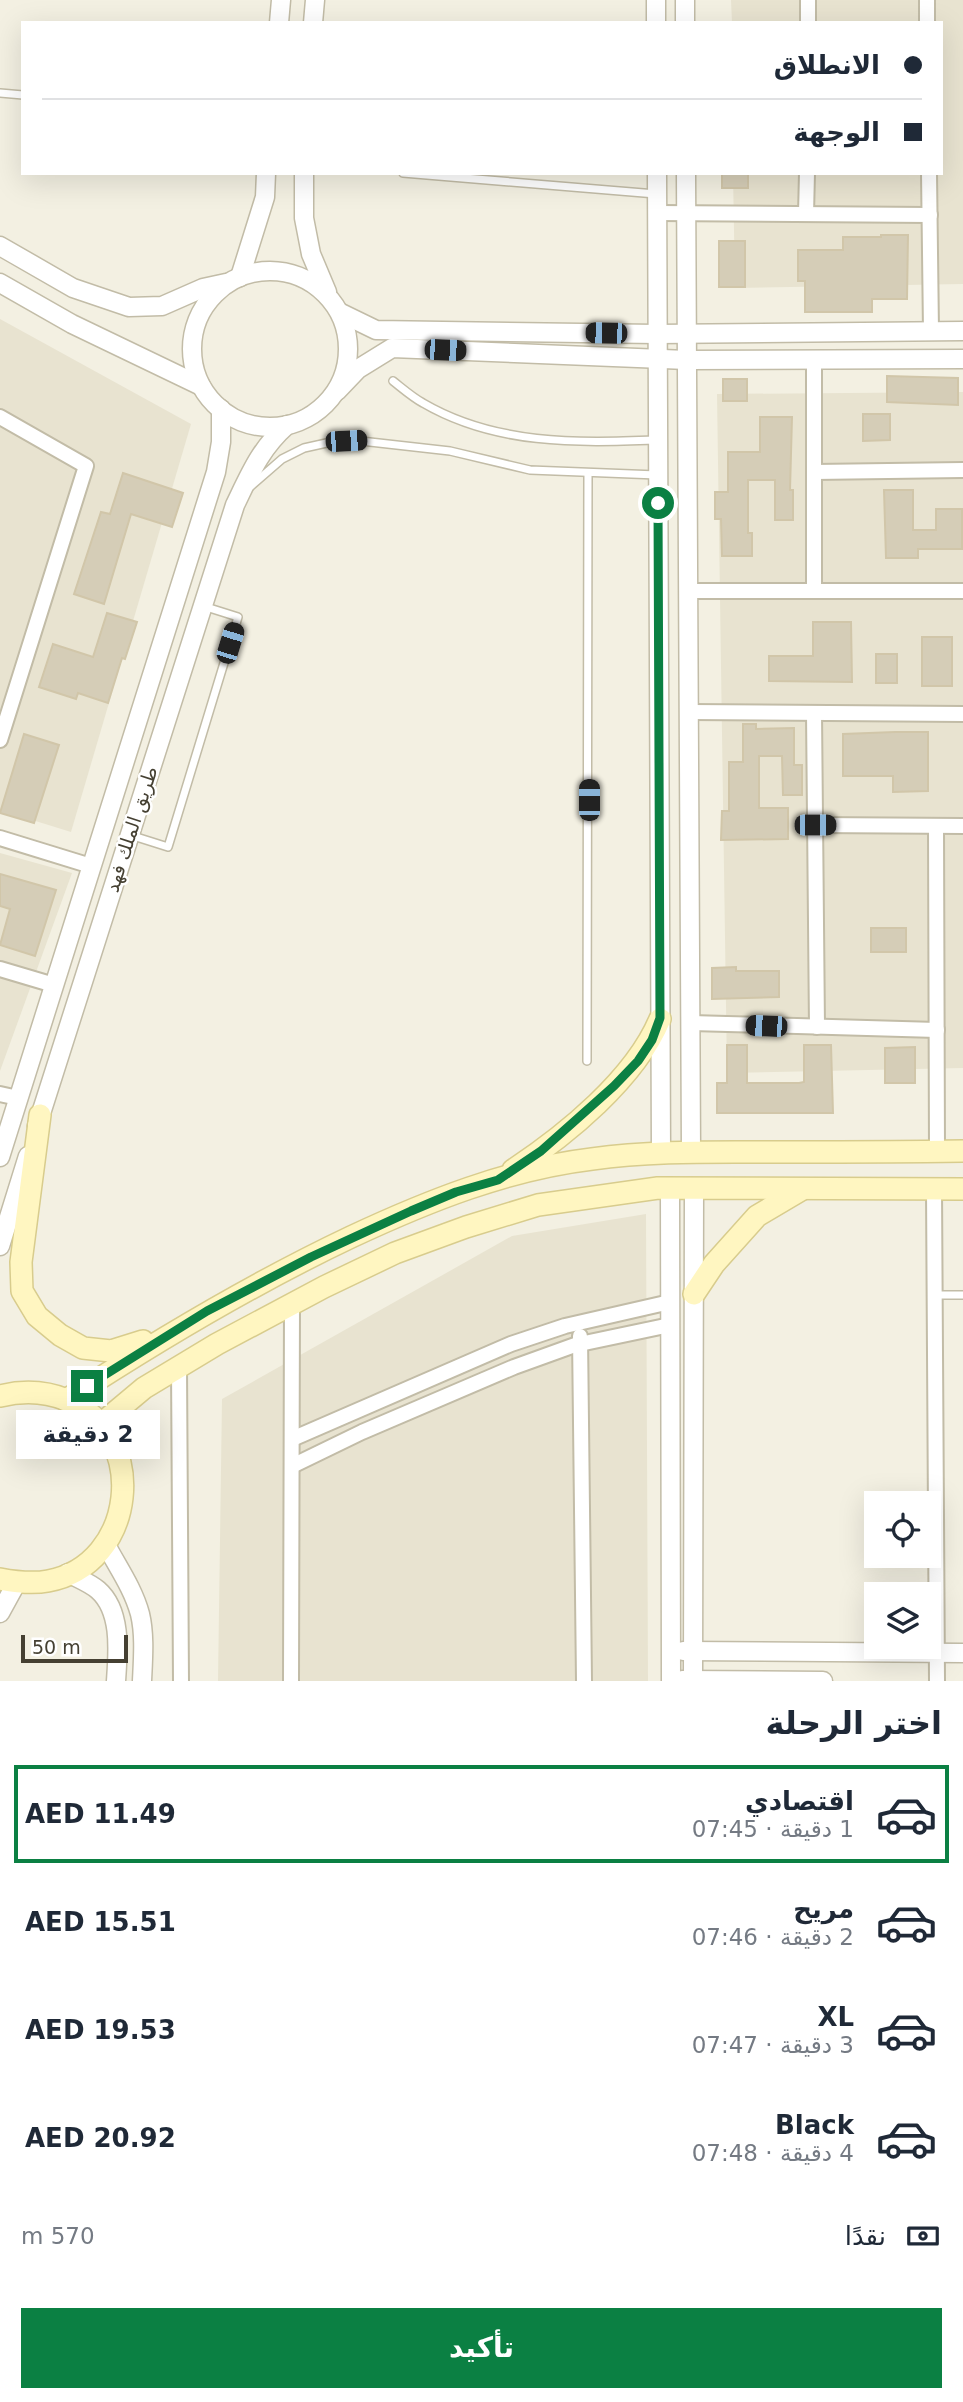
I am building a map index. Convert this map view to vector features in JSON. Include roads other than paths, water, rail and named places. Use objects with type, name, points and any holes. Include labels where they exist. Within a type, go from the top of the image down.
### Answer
[{"type":"main road","points":[[498,1180],[541,1151],[614,1086],[638,1061],[652,1040],[660,1018]]},
{"type":"main road","points":[[40,1115],[21,1262],[22,1291],[37,1316],[60,1335],[83,1348],[111,1351],[174,1331]]},
{"type":"main road","points":[[66,1400],[174,1331],[299,1263],[388,1220],[456,1192],[498,1180],[590,1159],[661,1152],[963,1151]]},
{"type":"main road","points":[[101,1424],[144,1388],[216,1344],[292,1304],[395,1253],[538,1205],[595,1195],[670,1188],[963,1189]]},
{"type":"main road","points":[[694,1294],[714,1264],[757,1216],[805,1188]]},
{"type":"main road","points":[[0,1396],[18,1391],[50,1393],[79,1405],[101,1424],[116,1447],[123,1475],[123,1503],[114,1530],[98,1553],[76,1570],[50,1581],[9,1581]]},
{"type":"street","points":[[279,21],[281,0]]},
{"type":"street","points":[[313,21],[315,0]]},
{"type":"street","points":[[656,0],[656,21]]},
{"type":"street","points":[[685,0],[685,21]]},
{"type":"street","points":[[807,21],[808,0]]},
{"type":"street","points":[[927,0],[927,21]]},
{"type":"street","points":[[267,175],[265,197],[235,279],[214,294],[202,310],[195,328],[192,348],[194,368],[201,386],[221,410],[252,425],[287,425],[307,418],[324,406],[358,369],[392,348],[687,360],[963,359]]},
{"type":"street","points":[[304,175],[304,218],[311,254],[328,295],[341,313],[347,332],[349,352],[337,391]]},
{"type":"street","points":[[657,175],[661,1152]]},
{"type":"street","points":[[686,175],[691,1152]]},
{"type":"street","points":[[806,214],[807,175]]},
{"type":"street","points":[[929,175],[931,331]]},
{"type":"street","points":[[657,204],[686,213],[930,215]]},
{"type":"street","points":[[0,246],[73,288],[129,307],[162,306],[203,288],[258,271],[296,275],[313,283],[328,295]]},
{"type":"street","points":[[0,283],[72,324],[201,386]]},
{"type":"street","points":[[341,313],[376,330],[657,334],[963,331]]},
{"type":"street","points":[[814,360],[814,591]]},
{"type":"street","name":"طريق الملك فهد","points":[[0,1157],[9,1096],[54,985],[204,510],[218,462],[221,410]]},
{"type":"street","points":[[0,416],[86,466],[0,740]]},
{"type":"street","name":"طريق الملك فهد","points":[[0,1246],[233,511],[269,442],[287,425]]},
{"type":"street","points":[[814,472],[963,470]]},
{"type":"street","points":[[204,510],[233,511]]},
{"type":"street","points":[[688,591],[963,591]]},
{"type":"street","points":[[689,712],[963,715]]},
{"type":"street","points":[[814,713],[817,1027]]},
{"type":"street","points":[[815,825],[963,826]]},
{"type":"street","points":[[936,826],[937,1151]]},
{"type":"street","points":[[0,838],[91,866]]},
{"type":"street","points":[[0,969],[54,985]]},
{"type":"street","points":[[691,1023],[937,1030]]},
{"type":"street","points":[[670,1188],[671,1680],[823,1681]]},
{"type":"street","points":[[693,1681],[694,1188]]},
{"type":"street","points":[[934,1189],[936,1582]]},
{"type":"street","points":[[292,1439],[511,1344],[580,1323],[670,1302]]},
{"type":"street","points":[[291,1681],[292,1304]]},
{"type":"street","points":[[580,1323],[584,1681]]},
{"type":"street","points":[[292,1466],[362,1432],[514,1367],[580,1344],[670,1325]]},
{"type":"street","points":[[179,1367],[181,1681]]},
{"type":"street","points":[[105,1543],[132,1591],[140,1616],[142,1681]]},
{"type":"street","points":[[68,1573],[97,1589],[110,1605],[116,1628],[116,1681]]},
{"type":"street","points":[[0,1613],[9,1581]]},
{"type":"street","points":[[671,1651],[864,1652]]},
{"type":"street","points":[[941,1653],[963,1653]]},
{"type":"street","points":[[936,1659],[937,1681]]},
{"type":"lane","points":[[0,93],[21,95]]},
{"type":"lane","points":[[418,175],[657,204]]},
{"type":"lane","points":[[393,381],[421,402],[461,422],[494,432],[533,439],[583,442],[658,440]]},
{"type":"lane","points":[[233,511],[261,475],[282,459],[304,448],[331,442],[361,441],[450,451],[530,470],[658,475]]},
{"type":"lane","points":[[587,1061],[588,473]]},
{"type":"lane","points":[[129,835],[169,847],[238,617],[203,605]]},
{"type":"lane","points":[[934,1295],[963,1295]]}]
